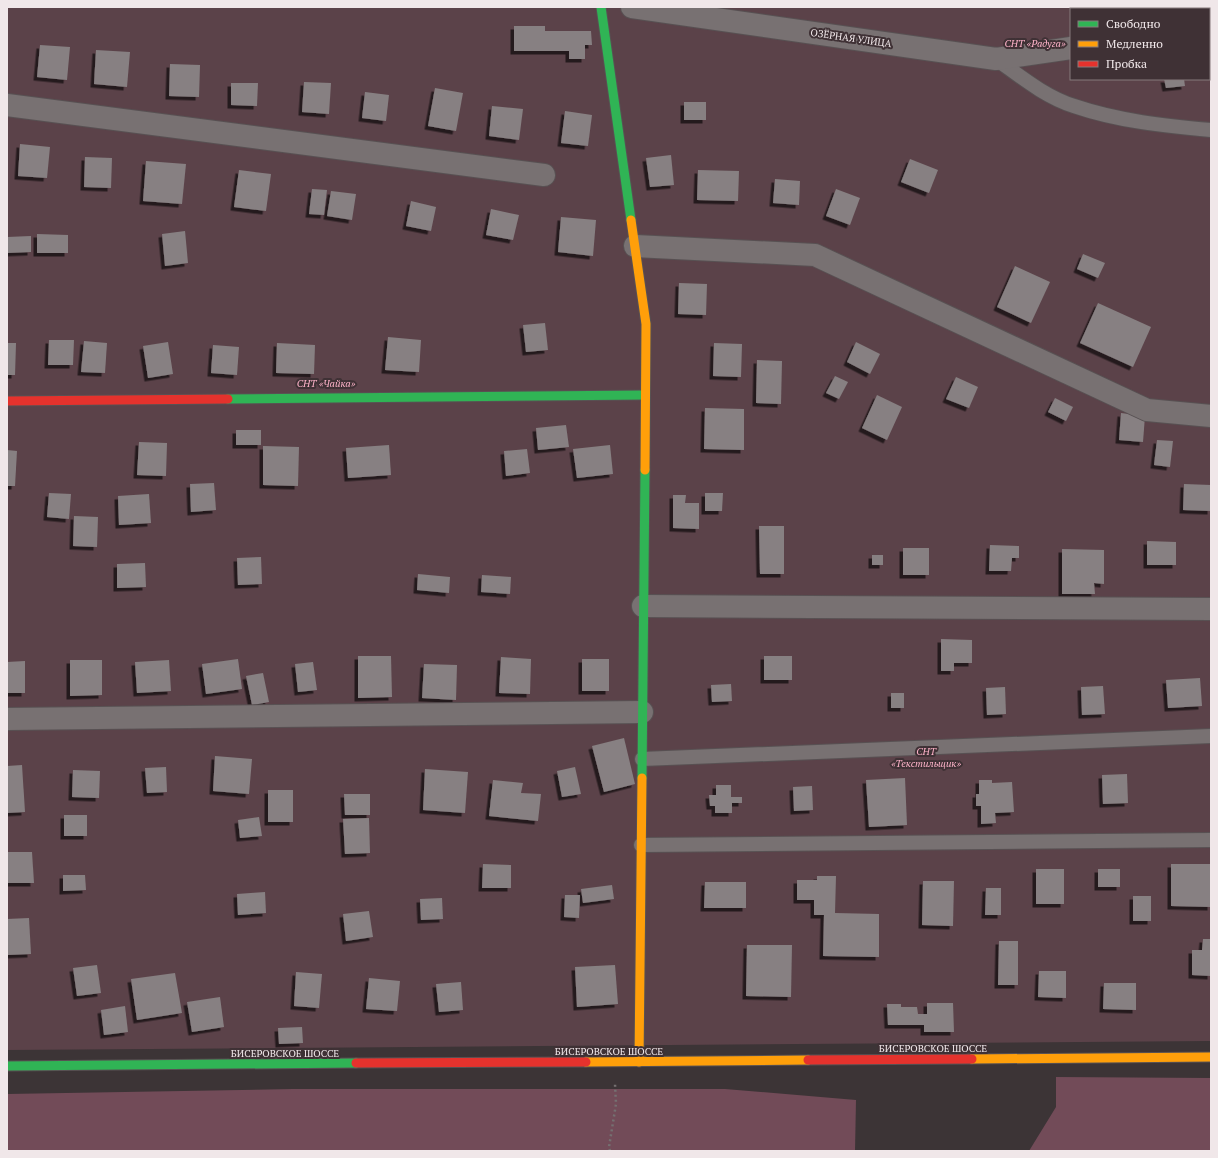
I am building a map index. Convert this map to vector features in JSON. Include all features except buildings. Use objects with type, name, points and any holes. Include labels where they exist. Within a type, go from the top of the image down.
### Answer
[{"type":"street","points":[[601,7],[646,324],[639,1062]]},
{"type":"street","name":"ОЗЁРНАЯ УЛИЦА","points":[[632,7],[996,59],[1070,48]]},
{"type":"street","points":[[7,105],[544,175]]},
{"type":"street","points":[[635,246],[814,255],[1147,410],[1211,416]]},
{"type":"street","points":[[7,401],[645,395]]},
{"type":"street","points":[[643,606],[1211,609]]},
{"type":"street","points":[[7,719],[642,712]]},
{"type":"street","name":"БИСЕРОВСКОЕ ШОССЕ","points":[[7,1066],[1211,1057]]},
{"type":"lane","points":[[996,59],[1033,85],[1073,106],[1147,124],[1211,130]]},
{"type":"lane","points":[[642,759],[1211,736]]},
{"type":"lane","points":[[641,845],[1211,840]]},
{"type":"path","points":[[610,1151],[609,1147],[616,1104],[615,1062]]},
{"type":"green space","points":[[7,7],[1211,7],[1211,1041],[7,1050]]},
{"type":"shaded area","points":[[1056,1077],[1211,1078],[1211,1151],[1029,1151],[1056,1107]]},
{"type":"shaded area","points":[[293,1089],[725,1089],[856,1100],[855,1151],[7,1151],[7,1094]]},
{"type":"traffic: fast","points":[[601,7],[631,220]]},
{"type":"traffic: fast","points":[[228,399],[645,395]]},
{"type":"traffic: fast","points":[[642,778],[645,470]]},
{"type":"traffic: fast","points":[[7,1066],[356,1063]]},
{"type":"traffic: slow","points":[[631,220],[646,324],[645,470]]},
{"type":"traffic: slow","points":[[639,1062],[642,778]]},
{"type":"traffic: slow","points":[[972,1059],[1211,1057]]},
{"type":"traffic: slow","points":[[586,1062],[808,1060]]},
{"type":"traffic: jam","points":[[7,401],[228,399]]},
{"type":"traffic: jam","points":[[808,1060],[972,1059]]},
{"type":"traffic: jam","points":[[356,1063],[586,1062]]},
{"type":"park label","name":"СНТ «Радуга»","points":[[1035,43]]},
{"type":"park label","name":"СНТ «Чайка»","points":[[326,383]]},
{"type":"park label","name":"СНТ «Текстильщик»","points":[[926,756]]}]
